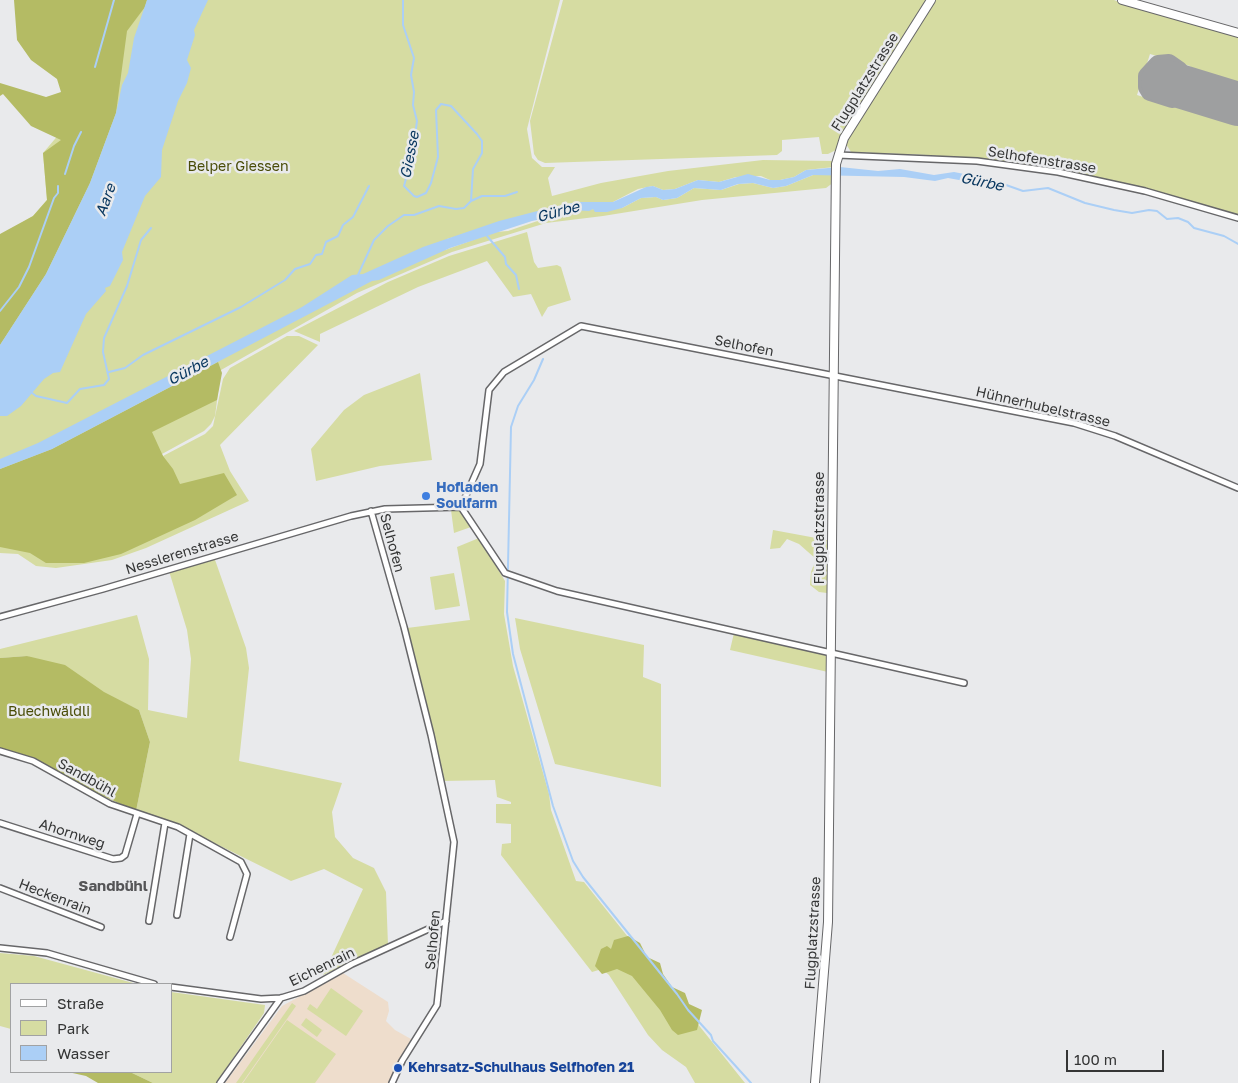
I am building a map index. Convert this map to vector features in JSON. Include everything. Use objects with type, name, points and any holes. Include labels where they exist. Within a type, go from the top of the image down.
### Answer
[{"type":"street","name":"Flugplatzstrasse","points":[[814,1083],[828,922],[836,164],[844,138],[931,0]]},
{"type":"street","points":[[1122,0],[1238,33]]},
{"type":"street","name":"Selhofenstrasse","points":[[838,155],[976,161],[1050,171],[1145,191],[1238,218]]},
{"type":"street","name":"Selhofen","points":[[392,1083],[402,1061],[437,1005],[454,851],[453,837],[418,681],[371,511],[412,507],[460,507],[480,464],[489,390],[504,372],[582,326],[834,376]]},
{"type":"street","name":"Hühnerhubelstrasse","points":[[834,376],[1074,423],[1115,436],[1238,488]]},
{"type":"street","points":[[460,507],[505,573],[557,591],[964,683]]},
{"type":"street","name":"Nesslerenstrasse","points":[[0,616],[371,511]]},
{"type":"street","name":"Sandbühl","points":[[0,751],[33,761],[110,804],[178,827],[245,866],[247,874],[230,936]]},
{"type":"street","name":"Ahornweg","points":[[0,822],[113,859],[121,858],[125,855],[138,814]]},
{"type":"street","points":[[149,921],[165,823]]},
{"type":"street","points":[[177,915],[190,834]]},
{"type":"street","name":"Heckenrain","points":[[0,888],[101,927]]},
{"type":"street","name":"Eichenrain","points":[[172,987],[261,999],[281,998],[304,991],[352,964],[446,921]]},
{"type":"street","points":[[0,948],[46,953],[151,983]]},
{"type":"street","points":[[220,1083],[281,998]]},
{"type":"shaded area","points":[[343,973],[388,1002],[389,1011],[386,1021],[395,1030],[411,1039],[389,1083],[225,1083],[282,1006]]},
{"type":"green space","points":[[14,0],[147,0],[145,7],[127,31],[116,113],[90,183],[46,274],[0,345],[0,234],[33,216],[47,200],[43,153],[61,140],[31,126],[3,94],[0,96],[0,83],[46,97],[61,92],[57,79],[31,60],[17,40]]},
{"type":"green space","name":"Belper Giessen","points":[[57,0],[560,0],[527,129],[532,158],[542,167],[555,167],[548,178],[552,196],[601,183],[668,171],[763,160],[834,161],[834,167],[806,170],[794,177],[780,180],[770,180],[761,176],[736,177],[719,182],[698,180],[675,189],[663,190],[653,186],[638,189],[613,202],[577,202],[447,239],[445,250],[495,232],[508,231],[570,210],[622,208],[641,198],[656,197],[663,200],[677,198],[694,188],[721,190],[739,184],[753,183],[773,188],[786,186],[813,175],[834,174],[834,182],[826,188],[702,200],[546,223],[452,252],[357,293],[221,370],[215,416],[211,424],[204,431],[162,454],[163,456],[205,434],[213,426],[223,379],[230,368],[287,336],[299,336],[318,345],[220,445],[230,471],[249,501],[146,548],[112,560],[56,568],[36,566],[18,554],[0,553],[0,236],[33,216],[47,200],[43,153],[83,106]]},
{"type":"green space","points":[[563,0],[928,0],[842,136],[836,150],[828,154],[822,154],[819,137],[782,140],[782,151],[777,155],[545,163],[538,160],[534,154],[530,121]]},
{"type":"green space","points":[[936,0],[1114,0],[1144,11],[1156,12],[1238,36],[1238,88],[1195,75],[1190,66],[1150,54],[1137,95],[1177,108],[1190,104],[1238,119],[1238,215],[1142,187],[1047,167],[928,155],[851,152],[846,144],[847,139]]},
{"type":"green space","points":[[527,232],[534,262],[538,268],[557,265],[561,267],[571,300],[548,307],[542,317],[531,294],[513,297],[487,261],[418,287],[320,334],[320,342],[294,331],[388,282],[449,256]]},
{"type":"green space","points":[[218,362],[222,373],[217,400],[152,432],[163,456],[173,469],[180,484],[224,473],[237,495],[195,520],[121,554],[84,563],[46,563],[30,553],[0,547],[0,469],[52,449]]},
{"type":"green space","points":[[420,373],[432,460],[380,466],[316,481],[311,449],[344,410],[364,395]]},
{"type":"green space","points":[[451,510],[460,510],[471,527],[454,533]]},
{"type":"green space","points":[[773,530],[827,540],[827,593],[819,592],[810,585],[811,572],[816,559],[799,544],[787,539],[780,548],[770,549]]},
{"type":"green space","points":[[479,538],[505,581],[504,614],[513,666],[549,794],[551,810],[576,881],[584,882],[745,1083],[695,1083],[686,1067],[662,1050],[648,1035],[609,975],[602,969],[592,972],[501,855],[502,844],[511,843],[511,824],[496,823],[496,804],[511,804],[511,802],[497,797],[495,780],[443,781],[407,628],[470,620],[457,547]]},
{"type":"green space","points":[[214,557],[246,648],[249,668],[239,761],[342,783],[332,812],[335,837],[353,858],[374,868],[386,892],[388,945],[323,975],[363,889],[324,869],[291,881],[178,825],[136,811],[150,742],[139,710],[27,656],[0,658],[0,649],[137,615],[149,659],[148,710],[187,718],[191,659],[187,630],[169,571]]},
{"type":"green space","points":[[454,573],[460,606],[435,610],[430,577]]},
{"type":"green space","points":[[515,618],[644,645],[643,677],[661,684],[661,787],[555,764],[520,649]]},
{"type":"green space","points":[[734,633],[822,653],[828,658],[828,672],[730,650]]},
{"type":"green space","name":"Buechwäldli","points":[[27,656],[65,665],[104,692],[139,710],[150,742],[136,811],[90,790],[35,759],[0,748],[0,658]]},
{"type":"green space","points":[[628,936],[640,943],[647,957],[660,963],[663,974],[672,987],[685,993],[689,1004],[702,1010],[697,1030],[678,1035],[672,1030],[660,1010],[632,976],[617,969],[602,974],[595,966],[601,949],[607,946],[611,949],[614,940]]},
{"type":"green space","points":[[0,953],[34,956],[133,983],[10,983],[10,1029],[0,1026]]},
{"type":"green space","points":[[331,988],[363,1011],[346,1036],[307,1009],[310,1004],[317,1009]]},
{"type":"green space","points":[[172,992],[265,1005],[264,1013],[216,1083],[153,1083],[132,1073],[172,1073]]},
{"type":"green space","points":[[292,1003],[296,1006],[242,1083],[236,1083]]},
{"type":"green space","points":[[306,1018],[322,1030],[317,1037],[301,1025]]},
{"type":"green space","points":[[287,1020],[336,1054],[315,1083],[243,1083]]},
{"type":"green space","points":[[72,1073],[132,1073],[153,1083],[98,1083],[86,1076]]},
{"type":"water","name":"Aare","points":[[147,0],[208,0],[194,30],[195,35],[187,60],[191,68],[187,83],[178,101],[162,150],[161,177],[145,196],[122,252],[123,260],[110,286],[105,288],[106,291],[86,314],[60,372],[53,373],[44,379],[21,406],[7,416],[0,416],[0,345],[46,274],[90,183],[116,113],[122,85],[128,73],[134,38]]},
{"type":"water","points":[[840,167],[878,171],[900,169],[934,175],[954,172],[985,178],[981,184],[948,178],[935,181],[904,177],[813,175],[786,186],[773,188],[753,183],[738,184],[721,190],[694,188],[677,198],[663,200],[656,197],[641,198],[622,208],[607,212],[595,212],[593,209],[589,211],[570,210],[552,217],[532,221],[450,248],[379,280],[372,281],[52,449],[0,469],[0,459],[38,443],[302,307],[352,275],[363,274],[423,247],[499,221],[549,208],[577,202],[613,202],[646,187],[653,186],[663,190],[675,189],[698,180],[719,182],[748,174],[770,180],[780,180],[794,177],[806,170]]},
{"type":"waterway","points":[[95,67],[114,0]]},
{"type":"waterway","name":"Giesse","points":[[358,275],[374,240],[388,226],[404,215],[414,215],[439,206],[456,209],[464,208],[471,201],[473,169],[482,153],[482,141],[477,134],[451,106],[441,104],[436,110],[438,157],[431,183],[426,193],[417,197],[404,186],[412,157],[417,121],[413,105],[414,92],[411,75],[414,58],[403,25],[403,0]]},
{"type":"waterway","points":[[65,174],[74,146],[81,132]]},
{"type":"waterway","name":"Gürbe","points":[[982,180],[992,185],[1006,185],[1023,191],[1048,188],[1085,203],[1114,210],[1132,213],[1149,210],[1157,211],[1167,219],[1178,218],[1188,222],[1194,228],[1224,236],[1238,244]]},
{"type":"waterway","points":[[0,311],[19,287],[29,267],[54,198],[58,193],[58,186]]},
{"type":"waterway","points":[[109,372],[125,368],[143,355],[241,307],[285,280],[295,269],[310,264],[316,255],[322,254],[326,242],[338,236],[343,225],[353,217],[369,186]]},
{"type":"waterway","points":[[471,201],[482,196],[505,196],[517,192]]},
{"type":"waterway","points":[[31,392],[36,396],[67,403],[80,389],[104,385],[109,379],[103,352],[104,338],[127,286],[141,240],[151,228]]},
{"type":"waterway","points":[[487,236],[505,257],[506,264],[516,275],[519,289]]},
{"type":"waterway","points":[[543,359],[534,380],[518,406],[511,427],[507,612],[513,654],[553,806],[573,861],[583,877],[688,1010],[711,1035],[713,1041],[751,1083]]},
{"type":"taxiway","points":[[1188,88],[1179,70],[1169,63],[1158,64],[1147,76],[1147,87],[1150,92],[1172,99],[1202,93]]},
{"type":"runway","points":[[1163,81],[1238,104]]},
{"type":"place","name":"Hofladen Soulfarm","points":[[426,496]]},
{"type":"place","name":"Kehrsatz-Schulhaus Selfhofen 21","points":[[398,1068]]},
{"type":"district","name":"Sandbühl","points":[[113,886]]}]
